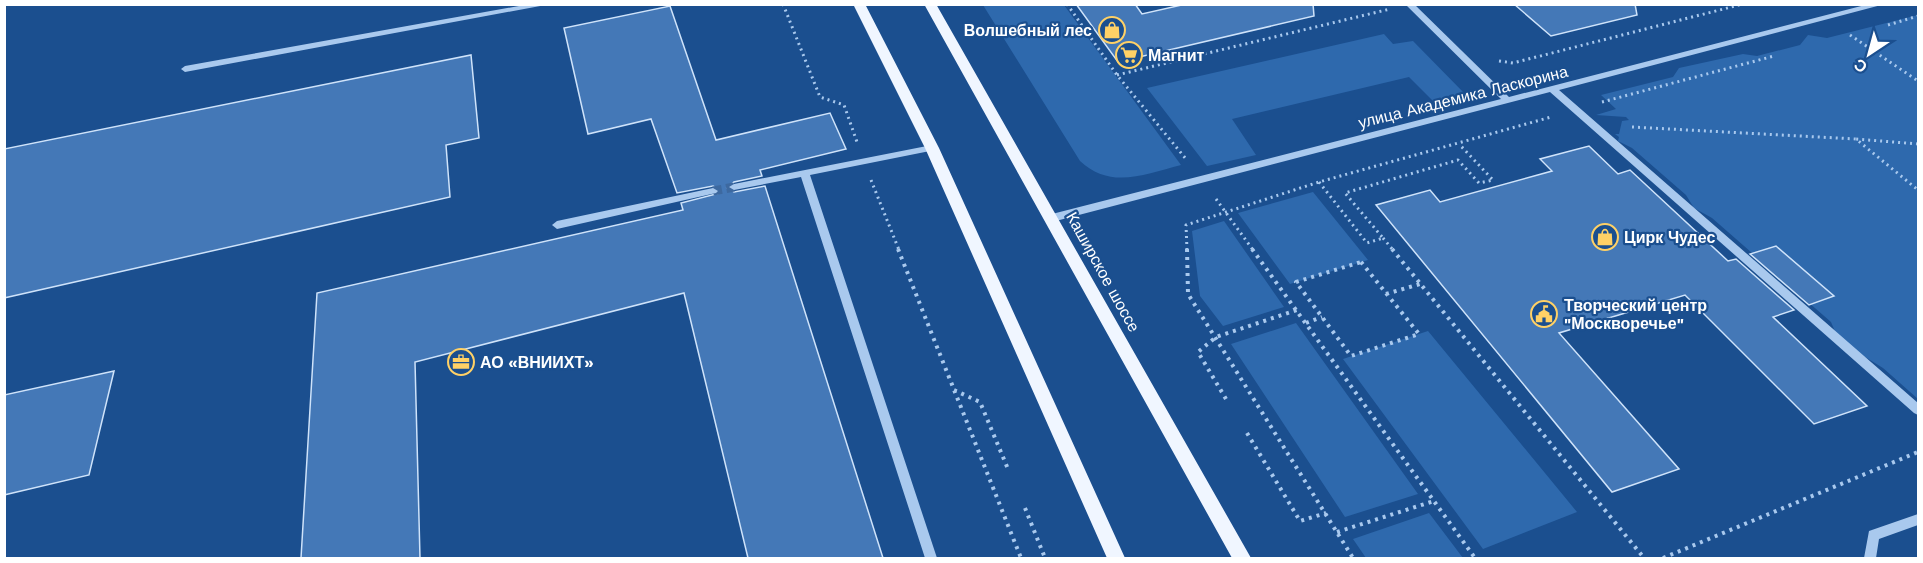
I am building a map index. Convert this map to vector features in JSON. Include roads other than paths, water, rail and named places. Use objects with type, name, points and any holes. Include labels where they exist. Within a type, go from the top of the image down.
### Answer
[{"type":"main road","points":[[859,4],[932,148],[1116,558]]},
{"type":"main road","name":"Каширское шоссе","points":[[930,4],[1242,558]]},
{"type":"street","points":[[185,69],[547,4]]},
{"type":"street","points":[[1409,4],[1507,100]]},
{"type":"street","name":"улица Академика Ласкорина","points":[[1052,218],[1881,4]]},
{"type":"street","points":[[1551,89],[1595,125],[1918,410]]},
{"type":"street","points":[[734,187],[932,148]]},
{"type":"street","points":[[804,172],[931,558]]},
{"type":"street","points":[[557,225],[713,191]]},
{"type":"street","points":[[1870,558],[1873,535],[1918,520]]},
{"type":"tunnel","points":[[713,191],[734,187]]},
{"type":"place","name":"Волшебный лес","points":[[1112,30]]},
{"type":"place","name":"Магнит","points":[[1129,55]]},
{"type":"place","name":"Цирк Чудес","points":[[1605,237]]},
{"type":"place","name":"Творческий центр \"Москворечье\"","points":[[1544,314]]},
{"type":"place","name":"АО «ВНИИХТ»","points":[[461,362]]}]
